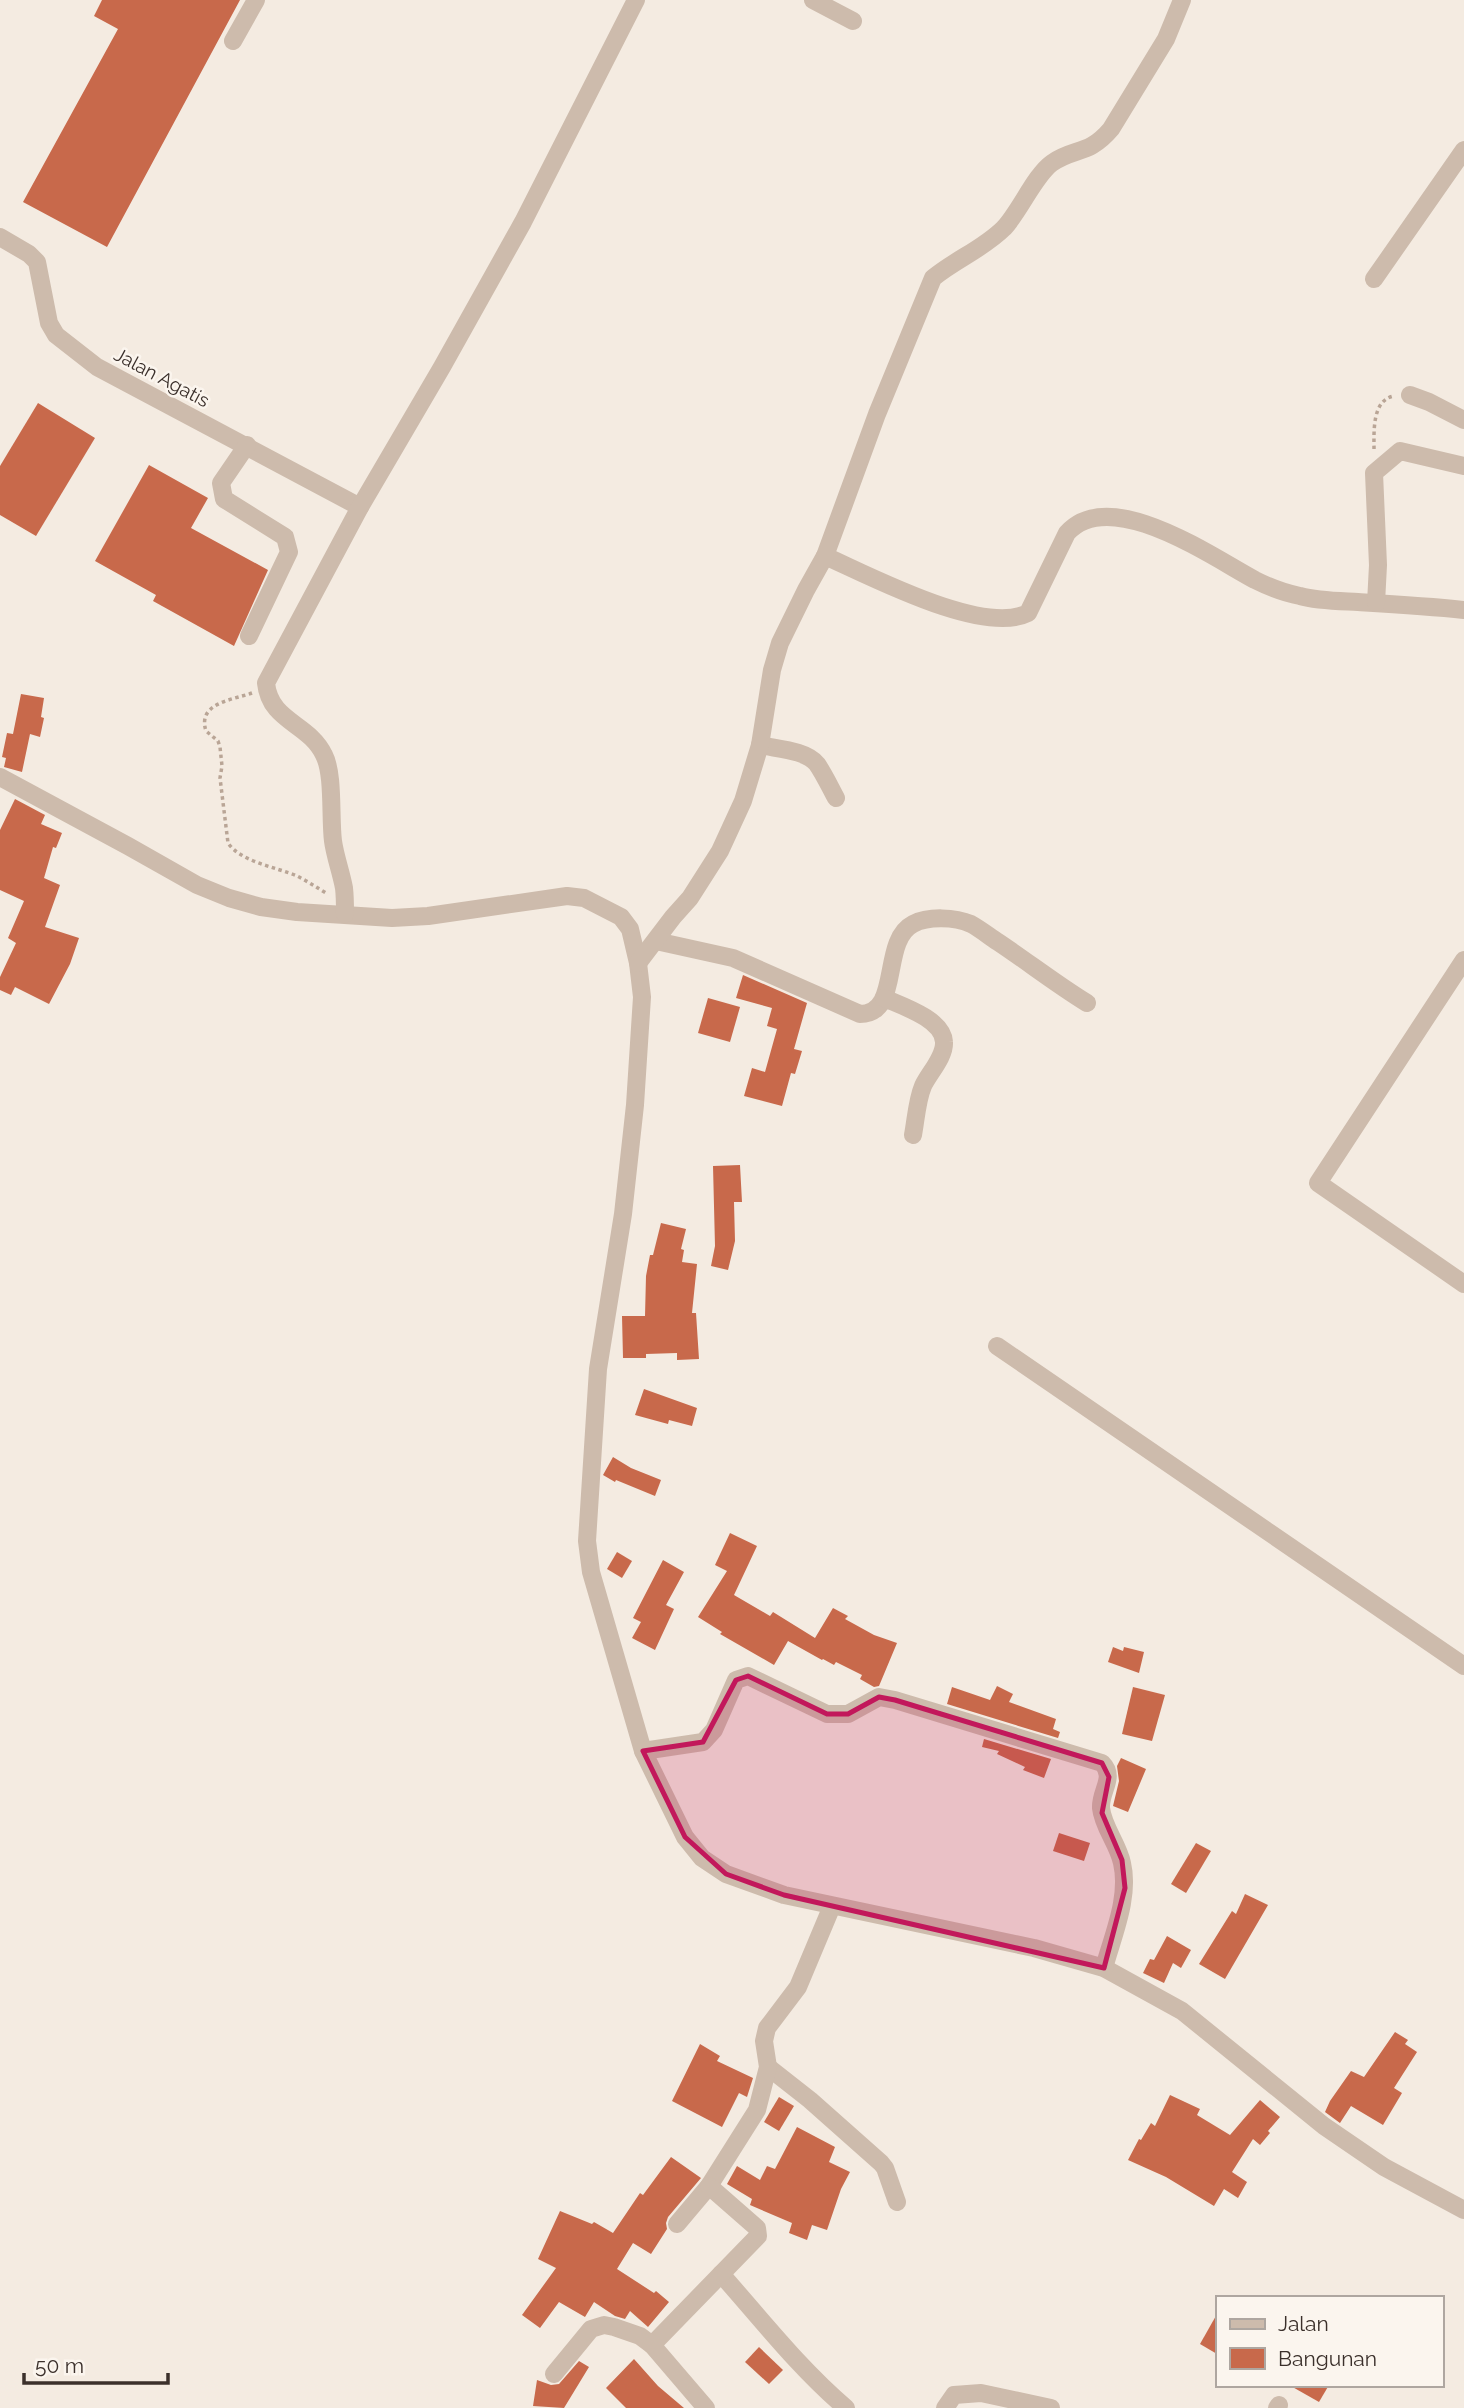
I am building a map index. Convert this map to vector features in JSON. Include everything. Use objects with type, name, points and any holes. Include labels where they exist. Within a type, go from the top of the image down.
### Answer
[{"type":"street","points":[[233,41],[256,0]]},
{"type":"street","points":[[341,914],[344,889],[333,843],[325,756],[320,747],[300,728],[273,708],[267,697],[266,683],[360,507],[442,368],[523,222],[636,0]]},
{"type":"street","points":[[813,0],[853,21]]},
{"type":"street","points":[[638,963],[690,898],[720,851],[743,801],[760,745],[772,670],[780,643],[825,556],[877,414],[933,278],[990,241],[1051,163],[1100,142],[1111,129],[1166,39],[1182,0]]},
{"type":"street","points":[[1374,279],[1464,150]]},
{"type":"street","name":"Jalan Agatis","points":[[0,237],[29,254],[37,262],[46,314],[56,335],[97,367],[360,507]]},
{"type":"street","points":[[1410,395],[1464,420]]},
{"type":"street","points":[[247,445],[221,484],[224,499],[285,537],[289,552],[249,635]]},
{"type":"street","points":[[1376,603],[1378,565],[1374,473],[1400,451],[1464,466]]},
{"type":"street","points":[[825,556],[927,601],[962,612],[1007,619],[1018,618],[1028,613],[1067,533],[1075,524],[1112,517],[1154,526],[1258,582],[1282,592],[1315,599],[1464,610]]},
{"type":"street","points":[[760,745],[811,759],[817,764],[836,798]]},
{"type":"street","points":[[0,778],[197,885],[261,907],[392,918],[428,916],[567,896],[584,898],[621,917],[630,929],[642,997],[635,1105],[623,1214],[598,1369],[587,1541],[591,1572],[643,1751],[685,1837],[702,1858],[726,1874],[784,1895],[1034,1948],[1104,1968],[1182,2011],[1324,2126],[1384,2167],[1464,2210]]},
{"type":"street","points":[[656,941],[733,958],[860,1014],[872,1011],[884,998],[896,946],[906,928],[915,922],[947,918],[971,924],[1087,1003]]},
{"type":"street","points":[[1464,960],[1318,1183],[1464,1284]]},
{"type":"street","points":[[884,998],[924,1016],[939,1028],[944,1042],[937,1063],[922,1088],[913,1135]]},
{"type":"street","points":[[997,1346],[1464,1665]]},
{"type":"street","points":[[643,1751],[703,1742],[714,1730],[736,1681],[748,1676],[827,1714],[848,1714],[879,1697],[1102,1763],[1108,1768],[1109,1777],[1101,1803],[1102,1813],[1122,1860],[1125,1888],[1104,1968]]},
{"type":"street","points":[[677,2224],[709,2186],[757,2110],[768,2067],[764,2041],[767,2028],[798,1987],[832,1906]]},
{"type":"street","points":[[768,2067],[881,2163],[897,2202]]},
{"type":"street","points":[[652,2345],[758,2236],[757,2228],[709,2186]]},
{"type":"street","points":[[720,2274],[819,2385],[846,2408]]},
{"type":"street","points":[[554,2374],[591,2329],[604,2325],[640,2336],[652,2345],[706,2408]]},
{"type":"street","points":[[944,2408],[954,2395],[981,2392],[1051,2408]]},
{"type":"path","points":[[1374,473],[1375,428],[1380,405],[1387,397],[1410,395]]},
{"type":"path","points":[[266,683],[253,692],[218,704],[206,712],[204,717],[206,731],[218,741],[220,747],[226,836],[232,849],[310,882],[327,894],[341,914]]},
{"type":"highlighted area","points":[[748,1676],[827,1714],[848,1714],[879,1697],[895,1700],[1102,1763],[1109,1777],[1102,1813],[1122,1860],[1125,1888],[1104,1968],[784,1895],[726,1874],[685,1837],[643,1751],[703,1742],[736,1680]]},
{"type":"building","points":[[102,0],[240,0],[107,247],[23,202],[118,29],[94,16]]},
{"type":"building","points":[[38,403],[95,438],[36,536],[0,515],[0,466]]},
{"type":"building","points":[[149,465],[208,498],[191,528],[268,570],[234,646],[153,601],[156,595],[95,561]]},
{"type":"building","points":[[21,694],[44,698],[40,737],[30,734],[22,772],[4,767],[6,758],[2,757],[7,733],[13,734]]},
{"type":"building","points":[[15,799],[45,815],[41,824],[62,833],[56,848],[53,847],[44,878],[60,885],[45,927],[79,938],[70,964],[49,1004],[15,987],[11,995],[0,990],[0,977],[16,943],[8,938],[24,901],[0,890],[0,830]]},
{"type":"building","points":[[743,975],[807,1003],[794,1049],[802,1051],[795,1074],[791,1073],[782,1106],[744,1096],[752,1068],[765,1072],[777,1029],[767,1026],[772,1008],[736,998]]},
{"type":"building","points":[[708,998],[740,1007],[730,1042],[698,1033]]},
{"type":"building","points":[[740,1165],[742,1202],[734,1202],[735,1241],[728,1270],[711,1266],[715,1246],[713,1166]]},
{"type":"building","points":[[661,1223],[686,1229],[681,1249],[684,1250],[682,1262],[697,1264],[692,1313],[696,1313],[699,1359],[677,1360],[677,1353],[646,1354],[646,1358],[623,1358],[622,1316],[645,1316],[646,1276]]},
{"type":"building","points":[[644,1389],[697,1408],[692,1426],[669,1420],[668,1424],[635,1415]]},
{"type":"building","points":[[613,1457],[631,1468],[661,1480],[655,1496],[603,1475]]},
{"type":"building","points":[[730,1533],[757,1546],[734,1595],[770,1616],[773,1612],[815,1638],[833,1608],[848,1616],[845,1619],[874,1635],[897,1643],[879,1686],[874,1687],[860,1679],[862,1675],[836,1662],[834,1665],[822,1660],[788,1641],[774,1665],[720,1634],[722,1632],[698,1617],[727,1571],[715,1565]]},
{"type":"building","points":[[617,1552],[632,1561],[622,1578],[607,1569]]},
{"type":"building","points":[[663,1560],[684,1572],[666,1605],[674,1609],[655,1650],[632,1638],[641,1622],[633,1618]]},
{"type":"building","points":[[1113,1647],[1123,1651],[1124,1647],[1144,1652],[1139,1673],[1108,1662]]},
{"type":"building","points":[[997,1686],[1013,1694],[1009,1702],[1056,1719],[1053,1729],[1060,1732],[1058,1738],[947,1704],[952,1687],[990,1700]]},
{"type":"building","points":[[1133,1687],[1165,1695],[1152,1741],[1122,1734]]},
{"type":"building","points":[[984,1739],[1051,1759],[1044,1778],[1023,1770],[1025,1767],[997,1754],[999,1751],[982,1747]]},
{"type":"building","points":[[1121,1758],[1146,1769],[1128,1812],[1113,1806],[1119,1781],[1117,1766]]},
{"type":"building","points":[[1059,1833],[1090,1843],[1084,1861],[1053,1851]]},
{"type":"building","points":[[1196,1843],[1211,1851],[1186,1893],[1171,1884]]},
{"type":"building","points":[[1245,1894],[1268,1905],[1225,1979],[1199,1964],[1232,1911],[1236,1914]]},
{"type":"building","points":[[1167,1936],[1191,1950],[1181,1968],[1173,1963],[1164,1983],[1143,1973],[1150,1959],[1154,1960]]},
{"type":"building","points":[[1395,2032],[1408,2040],[1405,2044],[1417,2052],[1394,2088],[1402,2093],[1383,2125],[1351,2106],[1340,2123],[1325,2112],[1330,2101],[1351,2071],[1364,2077]]},
{"type":"building","points":[[700,2044],[720,2056],[717,2061],[753,2078],[747,2097],[739,2093],[722,2127],[672,2101]]},
{"type":"building","points":[[1170,2095],[1200,2109],[1197,2115],[1230,2135],[1260,2100],[1280,2117],[1260,2145],[1253,2139],[1232,2172],[1247,2182],[1238,2198],[1224,2189],[1214,2206],[1166,2177],[1128,2160],[1151,2123],[1155,2126]]},
{"type":"building","points":[[779,2097],[794,2106],[779,2131],[764,2122]]},
{"type":"building","points":[[797,2127],[835,2147],[829,2162],[850,2172],[827,2230],[812,2225],[807,2240],[789,2233],[792,2223],[750,2205],[752,2199],[727,2184],[737,2166],[760,2180],[767,2166],[775,2169]]},
{"type":"building","points":[[671,2157],[701,2178],[668,2217],[667,2229],[651,2254],[633,2243],[617,2269],[654,2293],[656,2291],[669,2302],[648,2327],[630,2311],[625,2319],[615,2316],[594,2302],[585,2317],[559,2302],[540,2328],[522,2315],[556,2268],[538,2259],[560,2211],[592,2224],[594,2222],[613,2233],[640,2193],[643,2195]]},
{"type":"building","points":[[1216,2316],[1216,2353],[1200,2344]]},
{"type":"building","points":[[759,2347],[783,2370],[769,2384],[745,2362]]},
{"type":"building","points":[[634,2359],[658,2386],[684,2408],[626,2408],[606,2388]]},
{"type":"building","points":[[579,2361],[589,2367],[564,2408],[533,2406],[537,2380],[551,2385],[559,2384]]},
{"type":"building","points":[[1293,2387],[1328,2387],[1319,2402]]}]
